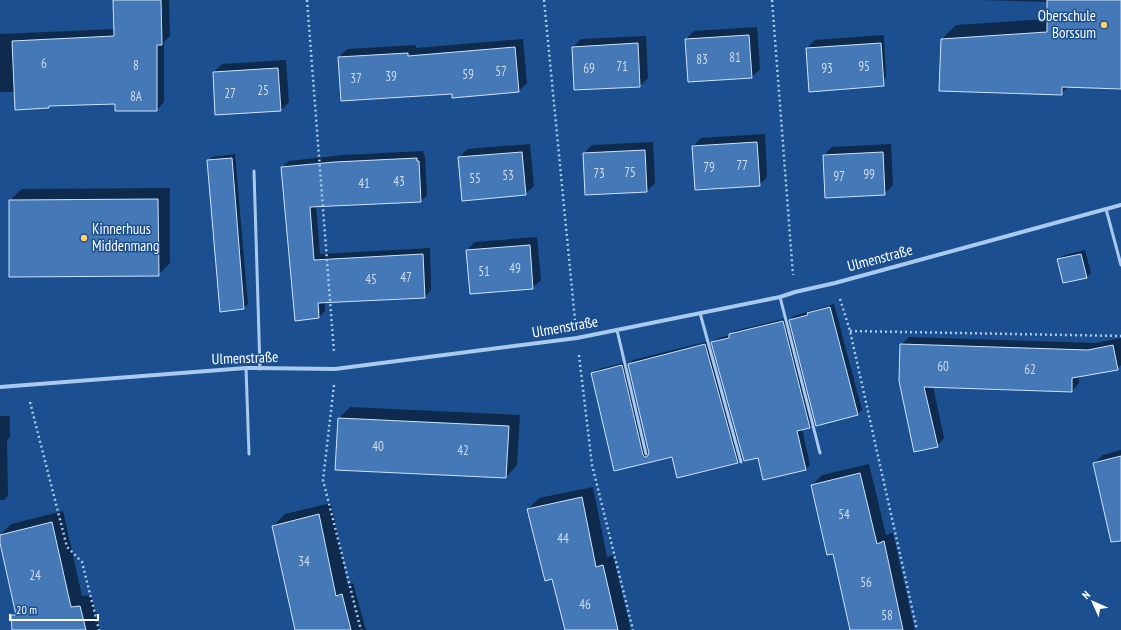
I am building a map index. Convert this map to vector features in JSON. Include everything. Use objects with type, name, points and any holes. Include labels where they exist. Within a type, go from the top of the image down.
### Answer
[{"type":"street","name":"Ulmenstraße","points":[[0,386],[246,368],[335,369],[577,338],[780,297],[1121,205]]},
{"type":"lane","points":[[254,171],[260,369]]},
{"type":"lane","points":[[1106,209],[1121,266]]},
{"type":"lane","points":[[780,297],[820,453]]},
{"type":"lane","points":[[700,313],[741,462]]},
{"type":"lane","points":[[617,330],[646,454]]},
{"type":"lane","points":[[246,368],[249,454]]},
{"type":"path","points":[[307,0],[335,369],[323,480],[361,630]]},
{"type":"path","points":[[544,0],[577,338],[592,465],[633,630]]},
{"type":"path","points":[[772,0],[795,292]]},
{"type":"path","points":[[835,283],[850,331],[917,630]]},
{"type":"path","points":[[850,331],[1121,336]]},
{"type":"path","points":[[26,385],[67,547],[82,562],[99,630]]},
{"type":"building","points":[[113,0],[161,0],[162,45],[157,45],[157,111],[115,111],[115,104],[49,106],[49,108],[15,110],[12,41],[114,36]]},
{"type":"building","points":[[1047,0],[1121,0],[1121,89],[1062,87],[1062,95],[939,91],[941,39],[1047,32]]},
{"type":"building","points":[[749,35],[752,78],[688,82],[685,39]]},
{"type":"building","points":[[638,43],[640,87],[574,90],[572,47]]},
{"type":"building","points":[[881,43],[884,86],[809,92],[806,48]]},
{"type":"building","points":[[515,47],[519,92],[452,98],[452,94],[341,101],[338,57],[408,53],[408,56]]},
{"type":"building","points":[[278,68],[281,111],[215,115],[213,72]]},
{"type":"building","points":[[757,142],[760,186],[695,190],[692,146]]},
{"type":"building","points":[[645,150],[647,192],[585,195],[583,153]]},
{"type":"building","points":[[522,152],[526,195],[462,201],[458,157]]},
{"type":"building","points":[[883,152],[885,195],[825,198],[823,155]]},
{"type":"building","points":[[232,158],[244,309],[220,312],[207,160]]},
{"type":"building","points":[[417,158],[417,161],[419,161],[421,202],[310,207],[314,260],[423,254],[425,298],[318,303],[319,318],[295,321],[281,167],[335,162]]},
{"type":"building","name":"Kinnerhuus Middenmang","points":[[158,199],[159,276],[9,277],[9,200]]},
{"type":"building","points":[[530,245],[533,289],[470,294],[466,250]]},
{"type":"building","points":[[1081,254],[1087,278],[1063,283],[1057,259]]},
{"type":"building","points":[[830,307],[858,415],[816,426],[789,320],[808,315],[807,313]]},
{"type":"building","points":[[783,321],[810,428],[797,431],[806,470],[763,480],[758,458],[744,461],[711,342],[729,338],[729,334]]},
{"type":"building","points":[[705,344],[738,463],[677,478],[672,457],[614,471],[591,373],[622,365],[643,455],[647,457],[649,453],[628,364]]},
{"type":"building","points":[[900,344],[1088,350],[1113,345],[1118,370],[1072,378],[1072,392],[924,387],[938,447],[914,452],[899,381]]},
{"type":"building","points":[[338,418],[509,426],[506,478],[335,470]]},
{"type":"building","points":[[1121,456],[1121,541],[1111,542],[1093,463]]},
{"type":"building","points":[[860,473],[877,544],[884,541],[903,630],[850,630],[833,554],[827,555],[811,485]]},
{"type":"building","points":[[582,497],[596,567],[603,565],[618,630],[565,630],[552,579],[545,581],[527,509]]},
{"type":"building","points":[[319,514],[336,596],[342,594],[351,630],[295,630],[272,526]]},
{"type":"building","points":[[52,522],[71,607],[80,606],[86,630],[12,630],[11,615],[16,615],[0,543],[0,535]]},
{"type":"place","name":"Oberschule Borssum","points":[[1104,25]]},
{"type":"place","name":"Kinnerhuus Middenmang","points":[[84,238]]}]
